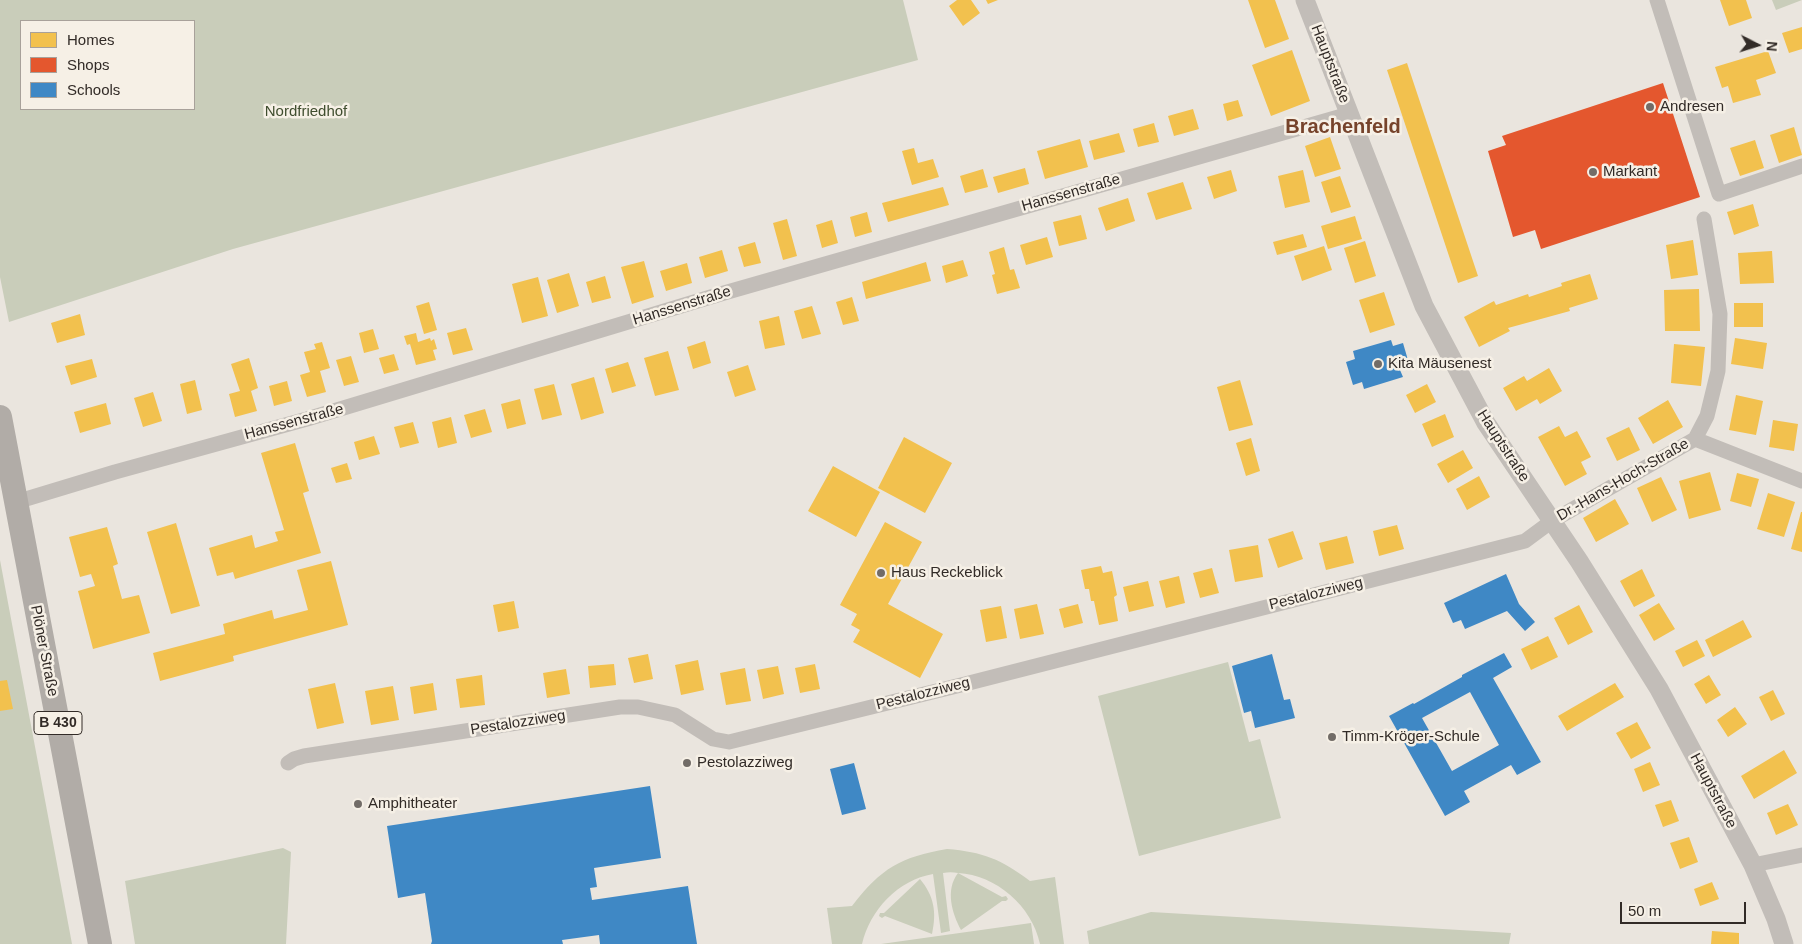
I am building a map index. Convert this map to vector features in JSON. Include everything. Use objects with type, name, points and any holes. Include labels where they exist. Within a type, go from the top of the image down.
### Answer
[{"type":"main road","name":"Plöner Straße","points":[[0,417],[100,944]]},
{"type":"street","name":"Hauptstraße","points":[[1305,0],[1424,306],[1486,423],[1552,521],[1659,689],[1753,865],[1776,919],[1784,944]]},
{"type":"street","points":[[1657,0],[1719,194],[1802,166]]},
{"type":"street","name":"Hanssenstraße","points":[[16,502],[106,474],[307,419],[724,293],[1349,114]]},
{"type":"street","name":"Dr.-Hans-Hoch-Straße","points":[[1552,521],[1695,439],[1707,416],[1718,371],[1720,314],[1704,219]]},
{"type":"street","name":"Dr.-Hans-Hoch-Straße","points":[[1695,439],[1802,481]]},
{"type":"street","name":"Pestalozziweg","points":[[288,763],[304,756],[620,707],[638,707],[674,715],[713,739],[729,742],[975,682],[1525,541],[1552,521]]},
{"type":"street","points":[[1753,865],[1802,855]]},
{"type":"green space","name":"Nordfriedhof","points":[[0,0],[903,0],[918,60],[233,249],[9,322],[0,277]]},
{"type":"green space","points":[[1772,0],[1802,0],[1776,10]]},
{"type":"green space","points":[[0,560],[72,944],[0,944]]},
{"type":"green space","points":[[1228,662],[1249,742],[1260,739],[1281,818],[1139,856],[1098,696]]},
{"type":"green space","points":[[283,848],[291,852],[286,944],[135,944],[125,881]]},
{"type":"green space","points":[[947,849],[971,852],[991,858],[1010,867],[1030,881],[1055,877],[1064,944],[1040,944],[1036,930],[1021,905],[999,886],[972,875],[950,872],[943,873],[950,931],[941,933],[933,874],[920,877],[908,883],[887,898],[866,931],[862,944],[832,944],[827,908],[852,906],[873,882],[893,866],[917,856]]},
{"type":"green space","points":[[958,873],[1002,897],[1006,896],[1008,899],[1002,901],[961,930],[951,901],[952,887]]},
{"type":"green space","points":[[920,879],[925,885],[933,905],[932,934],[885,916],[882,918],[879,916],[880,913],[884,913]]},
{"type":"green space","points":[[1151,912],[1511,933],[1509,944],[1089,944],[1087,931]]},
{"type":"green space","points":[[1031,923],[1034,944],[881,944]]},
{"type":"building: Homes","points":[[957,0],[971,0],[980,13],[963,26],[949,6]]},
{"type":"building: Homes","points":[[986,0],[998,0],[988,4]]},
{"type":"building: Homes","points":[[1248,0],[1275,0],[1289,39],[1265,48]]},
{"type":"building: Homes","points":[[1720,0],[1746,0],[1752,18],[1729,26]]},
{"type":"building: Homes","points":[[1802,27],[1802,49],[1789,53],[1782,33]]},
{"type":"building: Homes","points":[[1292,50],[1310,101],[1271,116],[1252,65]]},
{"type":"building: Homes","points":[[1768,51],[1776,73],[1756,80],[1761,95],[1733,103],[1728,86],[1722,88],[1715,67]]},
{"type":"building: Homes","points":[[1407,63],[1478,276],[1458,283],[1387,70]]},
{"type":"building: Homes","points":[[1238,100],[1243,116],[1227,121],[1223,104]]},
{"type":"building: Homes","points":[[1193,109],[1199,129],[1174,136],[1168,116]]},
{"type":"building: Homes","points":[[1154,123],[1159,142],[1138,147],[1133,129]]},
{"type":"building: Homes","points":[[1794,127],[1802,155],[1779,163],[1770,135]]},
{"type":"building: Homes","points":[[1119,133],[1125,152],[1094,160],[1089,141]]},
{"type":"building: Homes","points":[[1330,137],[1341,169],[1315,177],[1305,146]]},
{"type":"building: Homes","points":[[1080,139],[1088,167],[1045,179],[1037,151]]},
{"type":"building: Homes","points":[[1755,140],[1764,168],[1740,176],[1730,148]]},
{"type":"building: Homes","points":[[914,148],[918,163],[933,159],[939,177],[912,185],[902,151]]},
{"type":"building: Homes","points":[[1025,168],[1029,184],[998,193],[993,177]]},
{"type":"building: Homes","points":[[983,169],[988,187],[965,193],[960,176]]},
{"type":"building: Homes","points":[[1231,170],[1237,191],[1214,199],[1207,177]]},
{"type":"building: Homes","points":[[1303,170],[1310,202],[1285,208],[1278,176]]},
{"type":"building: Homes","points":[[1340,176],[1351,207],[1331,213],[1321,182]]},
{"type":"building: Homes","points":[[1183,182],[1192,209],[1156,220],[1147,193]]},
{"type":"building: Homes","points":[[943,187],[949,205],[888,222],[882,203]]},
{"type":"building: Homes","points":[[1128,198],[1135,221],[1106,231],[1098,208]]},
{"type":"building: Homes","points":[[1753,204],[1759,226],[1734,235],[1727,212]]},
{"type":"building: Homes","points":[[867,212],[872,232],[855,237],[850,217]]},
{"type":"building: Homes","points":[[1081,215],[1087,239],[1059,246],[1053,222]]},
{"type":"building: Homes","points":[[1355,216],[1362,239],[1328,249],[1321,226]]},
{"type":"building: Homes","points":[[787,219],[797,256],[783,260],[773,223]]},
{"type":"building: Homes","points":[[832,220],[838,243],[822,248],[816,225]]},
{"type":"building: Homes","points":[[1303,234],[1307,247],[1277,255],[1273,242]]},
{"type":"building: Homes","points":[[1047,237],[1053,257],[1026,265],[1020,245]]},
{"type":"building: Homes","points":[[1693,240],[1698,275],[1671,279],[1666,245]]},
{"type":"building: Homes","points":[[1365,241],[1376,276],[1355,283],[1344,248]]},
{"type":"building: Homes","points":[[755,242],[761,263],[744,267],[738,247]]},
{"type":"building: Homes","points":[[1324,246],[1332,270],[1302,281],[1294,256]]},
{"type":"building: Homes","points":[[1004,247],[1010,270],[1014,269],[1020,288],[997,294],[992,275],[995,274],[989,252]]},
{"type":"building: Homes","points":[[722,250],[728,271],[705,278],[699,257]]},
{"type":"building: Homes","points":[[1772,251],[1774,283],[1740,284],[1738,253]]},
{"type":"building: Homes","points":[[963,260],[968,276],[946,283],[942,266]]},
{"type":"building: Homes","points":[[644,261],[654,297],[632,304],[621,267]]},
{"type":"building: Homes","points":[[926,262],[931,281],[866,299],[862,282]]},
{"type":"building: Homes","points":[[687,263],[692,283],[666,291],[660,271]]},
{"type":"building: Homes","points":[[569,273],[579,306],[557,313],[547,280]]},
{"type":"building: Homes","points":[[1590,274],[1598,299],[1569,308],[1570,311],[1508,328],[1510,331],[1479,347],[1464,317],[1494,301],[1496,305],[1528,294],[1529,297],[1562,286],[1561,283]]},
{"type":"building: Homes","points":[[605,276],[611,298],[592,303],[586,282]]},
{"type":"building: Homes","points":[[538,277],[548,316],[522,323],[512,284]]},
{"type":"building: Homes","points":[[1699,289],[1700,331],[1665,331],[1664,290]]},
{"type":"building: Homes","points":[[1384,292],[1395,325],[1370,333],[1359,300]]},
{"type":"building: Homes","points":[[852,297],[859,321],[843,325],[836,302]]},
{"type":"building: Homes","points":[[429,302],[437,330],[424,334],[416,306]]},
{"type":"building: Homes","points":[[1734,303],[1763,303],[1763,327],[1734,327]]},
{"type":"building: Homes","points":[[812,306],[821,334],[802,339],[794,311]]},
{"type":"building: Homes","points":[[80,314],[85,335],[57,343],[51,323]]},
{"type":"building: Homes","points":[[779,316],[785,345],[765,349],[759,321]]},
{"type":"building: Homes","points":[[466,328],[473,350],[453,355],[447,333]]},
{"type":"building: Homes","points":[[373,329],[379,349],[364,353],[359,333]]},
{"type":"building: Homes","points":[[416,333],[418,342],[430,338],[431,341],[434,339],[437,349],[433,350],[436,360],[416,365],[410,344],[407,345],[404,336]]},
{"type":"building: Homes","points":[[1735,338],[1767,343],[1763,369],[1731,364]]},
{"type":"building: Homes","points":[[705,341],[711,363],[693,369],[687,347]]},
{"type":"building: Homes","points":[[322,342],[330,368],[320,371],[326,392],[307,397],[300,375],[310,372],[304,352],[316,349],[314,344]]},
{"type":"building: Homes","points":[[1674,344],[1705,347],[1701,386],[1671,383]]},
{"type":"building: Homes","points":[[668,351],[679,390],[655,396],[644,358]]},
{"type":"building: Homes","points":[[394,354],[399,370],[384,374],[379,358]]},
{"type":"building: Homes","points":[[351,356],[359,382],[344,386],[336,360]]},
{"type":"building: Homes","points":[[249,358],[258,388],[251,391],[257,411],[235,417],[229,394],[240,391],[231,364]]},
{"type":"building: Homes","points":[[92,359],[97,377],[71,385],[65,366]]},
{"type":"building: Homes","points":[[628,362],[636,386],[612,393],[605,369]]},
{"type":"building: Homes","points":[[748,365],[756,390],[735,397],[727,372]]},
{"type":"building: Homes","points":[[1549,368],[1562,391],[1540,404],[1537,399],[1516,411],[1503,388],[1524,376],[1527,381]]},
{"type":"building: Homes","points":[[594,377],[604,413],[581,420],[571,384]]},
{"type":"building: Homes","points":[[195,380],[202,410],[187,414],[180,384]]},
{"type":"building: Homes","points":[[1240,380],[1253,425],[1229,431],[1217,387]]},
{"type":"building: Homes","points":[[287,381],[292,401],[274,406],[269,386]]},
{"type":"building: Homes","points":[[554,384],[562,415],[542,420],[534,389]]},
{"type":"building: Homes","points":[[1427,384],[1436,402],[1415,413],[1406,395]]},
{"type":"building: Homes","points":[[153,392],[162,421],[143,427],[134,398]]},
{"type":"building: Homes","points":[[1736,395],[1763,401],[1756,435],[1729,430]]},
{"type":"building: Homes","points":[[520,399],[526,424],[507,429],[501,404]]},
{"type":"building: Homes","points":[[1668,400],[1683,427],[1653,444],[1638,418]]},
{"type":"building: Homes","points":[[106,403],[111,424],[80,433],[74,412]]},
{"type":"building: Homes","points":[[485,409],[492,432],[471,438],[464,415]]},
{"type":"building: Homes","points":[[1445,414],[1454,437],[1432,447],[1422,424]]},
{"type":"building: Homes","points":[[451,417],[457,443],[438,448],[432,422]]},
{"type":"building: Homes","points":[[1773,420],[1798,424],[1794,451],[1769,447]]},
{"type":"building: Homes","points":[[413,422],[419,443],[400,448],[394,427]]},
{"type":"building: Homes","points":[[1559,426],[1565,437],[1577,431],[1591,457],[1581,462],[1587,474],[1565,486],[1538,437]]},
{"type":"building: Homes","points":[[1629,427],[1640,450],[1617,461],[1606,438]]},
{"type":"building: Homes","points":[[374,436],[380,454],[359,460],[354,442]]},
{"type":"building: Homes","points":[[904,437],[952,463],[925,513],[878,488]]},
{"type":"building: Homes","points":[[1251,438],[1260,471],[1246,476],[1236,443]]},
{"type":"building: Homes","points":[[295,443],[309,491],[303,493],[321,553],[235,579],[233,572],[217,576],[209,548],[252,535],[255,548],[278,541],[275,532],[284,530],[261,453]]},
{"type":"building: Homes","points":[[1463,450],[1473,468],[1448,483],[1437,464]]},
{"type":"building: Homes","points":[[347,463],[352,479],[336,483],[331,468]]},
{"type":"building: Homes","points":[[833,466],[880,492],[856,537],[808,511]]},
{"type":"building: Homes","points":[[1710,472],[1721,510],[1689,519],[1679,481]]},
{"type":"building: Homes","points":[[1737,473],[1759,479],[1751,507],[1730,501]]},
{"type":"building: Homes","points":[[1479,476],[1490,497],[1467,510],[1456,489]]},
{"type":"building: Homes","points":[[1661,477],[1677,510],[1652,522],[1637,488]]},
{"type":"building: Homes","points":[[1768,493],[1795,502],[1784,537],[1757,529]]},
{"type":"building: Homes","points":[[1615,499],[1629,524],[1596,542],[1583,518]]},
{"type":"building: Homes","points":[[1802,512],[1802,552],[1791,549]]},
{"type":"building: Homes","name":"Haus Reckeblick","points":[[885,522],[922,542],[888,604],[943,634],[920,678],[853,642],[860,630],[851,625],[857,614],[840,605]]},
{"type":"building: Homes","points":[[176,523],[200,606],[171,614],[147,532]]},
{"type":"building: Homes","points":[[1397,525],[1404,549],[1379,556],[1373,531]]},
{"type":"building: Homes","points":[[107,527],[118,564],[113,566],[122,599],[139,595],[150,633],[93,649],[78,591],[95,586],[91,574],[80,577],[69,537]]},
{"type":"building: Homes","points":[[1293,531],[1303,559],[1278,568],[1268,539]]},
{"type":"building: Homes","points":[[1347,536],[1354,563],[1326,570],[1319,543]]},
{"type":"building: Homes","points":[[1258,545],[1263,577],[1235,582],[1229,550]]},
{"type":"building: Homes","points":[[331,561],[348,625],[233,656],[234,661],[160,681],[153,653],[225,634],[223,624],[272,610],[274,619],[308,610],[297,570]]},
{"type":"building: Homes","points":[[1101,566],[1103,573],[1112,571],[1117,595],[1114,597],[1118,621],[1099,625],[1094,601],[1091,601],[1089,589],[1085,589],[1081,570]]},
{"type":"building: Homes","points":[[1212,568],[1219,593],[1200,598],[1193,573]]},
{"type":"building: Homes","points":[[1642,569],[1655,596],[1634,607],[1620,581]]},
{"type":"building: Homes","points":[[1179,576],[1185,603],[1166,608],[1159,581]]},
{"type":"building: Homes","points":[[1148,581],[1154,606],[1129,612],[1123,587]]},
{"type":"building: Homes","points":[[514,601],[519,628],[498,632],[493,605]]},
{"type":"building: Homes","points":[[1659,603],[1675,629],[1654,641],[1639,615]]},
{"type":"building: Homes","points":[[1037,604],[1044,634],[1020,639],[1014,609]]},
{"type":"building: Homes","points":[[1078,604],[1083,623],[1064,628],[1059,609]]},
{"type":"building: Homes","points":[[1579,605],[1593,632],[1568,645],[1554,618]]},
{"type":"building: Homes","points":[[1001,606],[1007,638],[986,642],[980,610]]},
{"type":"building: Homes","points":[[1743,620],[1752,637],[1713,657],[1705,640]]},
{"type":"building: Homes","points":[[1548,636],[1558,657],[1531,670],[1521,649]]},
{"type":"building: Homes","points":[[1697,640],[1705,656],[1683,667],[1675,651]]},
{"type":"building: Homes","points":[[648,654],[653,679],[634,683],[628,658]]},
{"type":"building: Homes","points":[[698,660],[704,690],[681,695],[675,665]]},
{"type":"building: Homes","points":[[614,664],[616,685],[590,688],[588,666]]},
{"type":"building: Homes","points":[[815,664],[820,689],[800,693],[795,668]]},
{"type":"building: Homes","points":[[778,666],[784,694],[763,699],[757,670]]},
{"type":"building: Homes","points":[[745,668],[751,701],[726,705],[720,673]]},
{"type":"building: Homes","points":[[566,669],[570,694],[547,698],[543,673]]},
{"type":"building: Homes","points":[[482,675],[485,705],[460,708],[456,679]]},
{"type":"building: Homes","points":[[1709,675],[1721,695],[1706,704],[1694,684]]},
{"type":"building: Homes","points":[[7,680],[13,709],[0,711],[0,681]]},
{"type":"building: Homes","points":[[335,683],[344,723],[317,729],[308,689]]},
{"type":"building: Homes","points":[[433,683],[437,710],[414,714],[410,687]]},
{"type":"building: Homes","points":[[1615,683],[1624,697],[1567,731],[1558,716]]},
{"type":"building: Homes","points":[[393,686],[399,720],[371,725],[365,691]]},
{"type":"building: Homes","points":[[1773,690],[1785,714],[1771,721],[1759,697]]},
{"type":"building: Homes","points":[[1735,707],[1747,724],[1728,737],[1717,720]]},
{"type":"building: Homes","points":[[1637,722],[1651,748],[1631,759],[1616,733]]},
{"type":"building: Homes","points":[[1784,750],[1797,773],[1754,799],[1741,776]]},
{"type":"building: Homes","points":[[1650,762],[1660,785],[1643,792],[1634,769]]},
{"type":"building: Homes","points":[[1671,800],[1679,821],[1663,827],[1655,805]]},
{"type":"building: Homes","points":[[1788,804],[1798,825],[1776,835],[1767,813]]},
{"type":"building: Homes","points":[[1689,837],[1698,862],[1680,869],[1670,843]]},
{"type":"building: Homes","points":[[1712,882],[1719,899],[1700,906],[1694,889]]},
{"type":"building: Homes","points":[[1712,931],[1739,933],[1739,944],[1711,944]]},
{"type":"building: Shops","name":"Markant","points":[[1663,83],[1700,197],[1541,249],[1535,230],[1513,237],[1488,151],[1506,145],[1502,136]]},
{"type":"building: Schools","name":"Kita Mäusenest","points":[[1391,340],[1393,346],[1403,343],[1410,367],[1400,370],[1403,377],[1364,389],[1362,382],[1353,385],[1346,362],[1355,359],[1353,351]]},
{"type":"building: Schools","points":[[1506,574],[1519,604],[1535,622],[1525,631],[1507,611],[1465,629],[1461,620],[1453,623],[1444,603]]},
{"type":"building: Schools","points":[[1504,653],[1512,667],[1493,678],[1541,762],[1517,775],[1511,765],[1464,791],[1470,802],[1445,816],[1389,716],[1414,704],[1462,677],[1462,675]],"holes":[[[1470,692],[1499,745],[1452,771],[1422,718]]]},
{"type":"building: Schools","points":[[1272,654],[1284,700],[1290,699],[1295,718],[1255,728],[1251,711],[1244,713],[1232,666]]},
{"type":"building: Schools","points":[[854,763],[866,809],[842,815],[830,769]]},
{"type":"building: Schools","points":[[650,786],[661,858],[594,868],[597,887],[590,888],[592,900],[688,886],[697,944],[600,944],[599,935],[562,940],[563,944],[431,944],[425,893],[398,898],[387,826]]},
{"type":"place","name":"Andresen","points":[[1650,107]]},
{"type":"place","name":"Markant","points":[[1593,172]]},
{"type":"place","name":"Kita Mäusenest","points":[[1378,364]]},
{"type":"place","name":"Haus Reckeblick","points":[[881,573]]},
{"type":"place","name":"Timm-Kröger-Schule","points":[[1332,737]]},
{"type":"place","name":"Pestolazziweg","points":[[687,763]]},
{"type":"place","name":"Amphitheater","points":[[358,804]]},
{"type":"district","name":"Brachenfeld","points":[[1343,127]]}]
